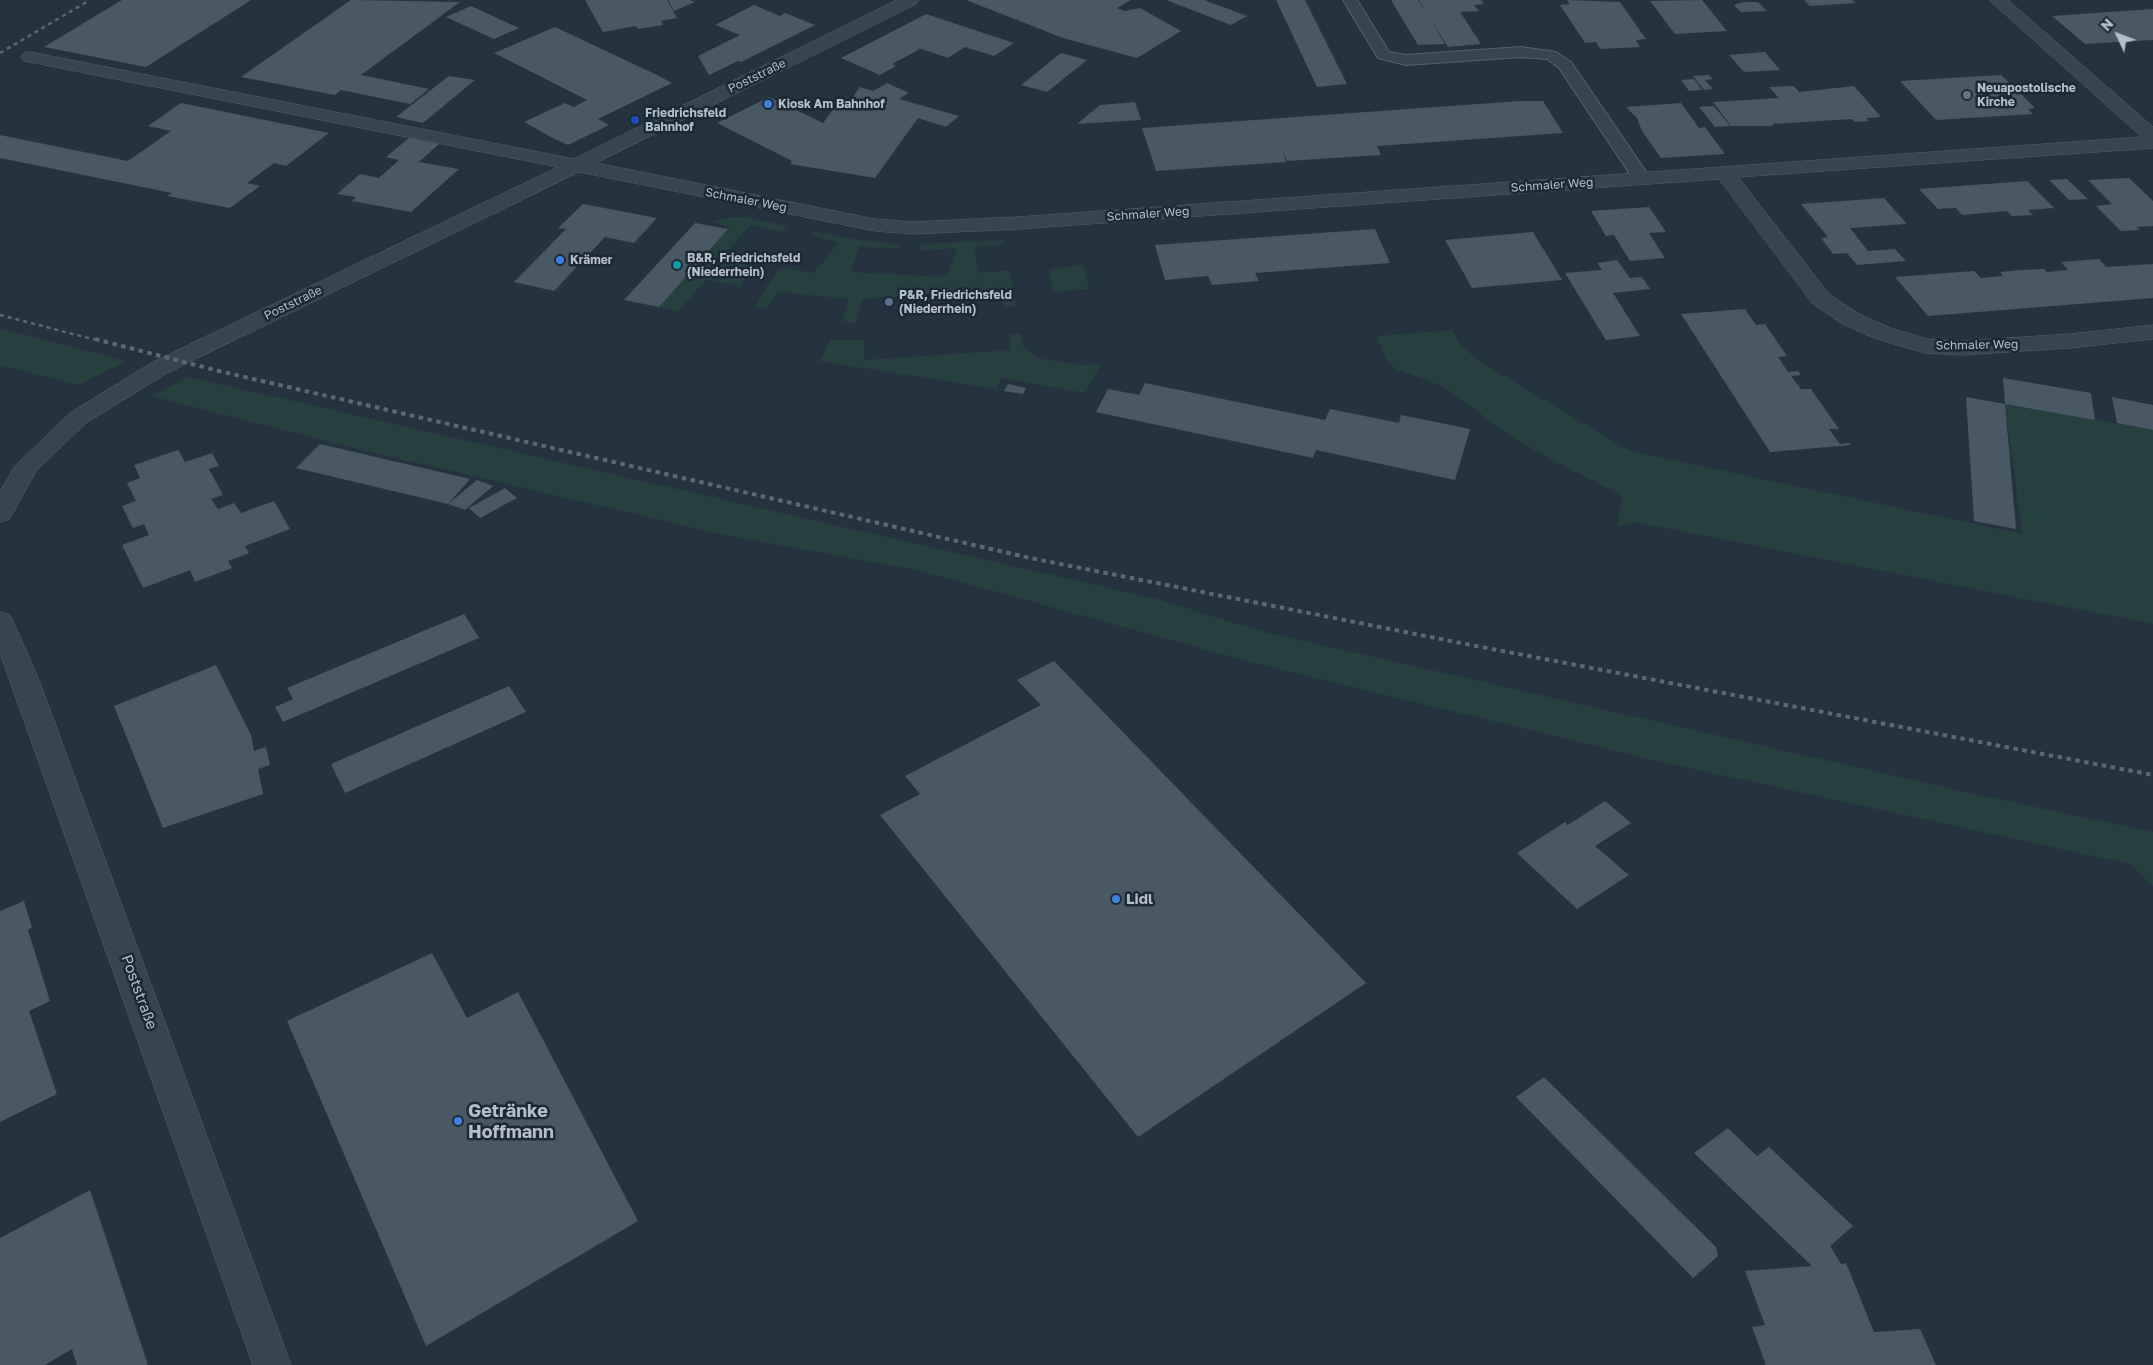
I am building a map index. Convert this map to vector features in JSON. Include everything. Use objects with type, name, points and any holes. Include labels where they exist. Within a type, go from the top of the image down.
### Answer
[{"type":"street","name":"Poststraße","points":[[0,514],[26,467],[78,418],[159,368],[577,166],[910,0]]},
{"type":"street","points":[[1998,0],[2153,137]]},
{"type":"street","points":[[30,57],[477,144],[577,166]]},
{"type":"street","name":"Schmaler Weg","points":[[577,166],[875,225],[913,228],[1018,223],[2153,142]]},
{"type":"street","name":"Schmaler Weg","points":[[1724,172],[1820,299],[1849,318],[1882,333],[1925,346],[1961,348],[2070,341],[2153,332]]},
{"type":"street","points":[[0,472],[26,467]]},
{"type":"street","name":"Poststraße","points":[[0,621],[25,680],[272,1365]]},
{"type":"lane","points":[[1350,1],[1383,55],[1406,60],[1521,52],[1551,55],[1565,65],[1642,179]]},
{"type":"green space","points":[[731,217],[742,217],[787,226],[781,232],[752,224],[723,255],[754,260],[741,286],[705,280],[678,312],[659,307],[730,227],[710,222]]},
{"type":"green space","points":[[813,231],[860,240],[899,244],[899,249],[860,246],[850,272],[946,277],[957,248],[919,251],[921,244],[1003,240],[1004,245],[974,247],[978,273],[1010,270],[1016,307],[1004,307],[998,288],[862,299],[856,323],[841,323],[849,299],[779,292],[766,308],[755,307],[780,267],[814,273],[838,243],[810,235]]},
{"type":"green space","points":[[1083,265],[1089,289],[1053,292],[1049,269]]},
{"type":"green space","points":[[0,328],[127,361],[78,385],[0,365]]},
{"type":"green space","points":[[1452,330],[1463,347],[1479,361],[1630,451],[2022,534],[2005,404],[2153,430],[2153,624],[1634,522],[1617,528],[1622,496],[1534,450],[1504,431],[1444,387],[1396,369],[1387,362],[1377,336]]},
{"type":"green space","points":[[1010,334],[1021,334],[1023,346],[1037,358],[1084,365],[1101,364],[1085,393],[1002,378],[996,389],[819,361],[831,340],[864,340],[864,360],[1011,350]]},
{"type":"green space","points":[[189,377],[1161,600],[1260,631],[1974,794],[2153,832],[2153,886],[2130,864],[1652,760],[1247,661],[917,570],[724,535],[337,444],[151,396]]},
{"type":"building","points":[[122,0],[251,0],[146,67],[44,47]]},
{"type":"building","points":[[351,0],[460,2],[361,75],[429,89],[410,104],[341,90],[335,95],[241,77]]},
{"type":"building","points":[[585,0],[667,0],[677,18],[661,21],[663,25],[638,29],[636,26],[603,32]]},
{"type":"building","points":[[668,0],[690,0],[695,2],[674,11]]},
{"type":"building","points":[[966,0],[1131,0],[1117,8],[1125,11],[1140,8],[1181,31],[1137,58],[1063,38]]},
{"type":"building","points":[[1166,0],[1204,0],[1247,16],[1231,25]]},
{"type":"building","points":[[1276,0],[1305,0],[1347,84],[1317,87]]},
{"type":"building","points":[[1391,0],[1418,0],[1427,14],[1419,0],[1481,0],[1484,4],[1474,5],[1479,11],[1460,12],[1481,44],[1448,47],[1431,20],[1445,44],[1418,45]]},
{"type":"building","points":[[1567,0],[1620,2],[1646,39],[1636,40],[1640,47],[1600,49],[1596,42],[1585,43],[1560,5],[1570,4]]},
{"type":"building","points":[[1702,0],[1727,31],[1675,34],[1650,1]]},
{"type":"building","points":[[1804,0],[1852,0],[1855,3],[1810,6]]},
{"type":"building","points":[[1743,2],[1758,2],[1767,11],[1741,12],[1734,5]]},
{"type":"building","points":[[754,5],[780,16],[785,13],[815,25],[741,62],[738,61],[709,75],[698,56],[740,35],[715,25]]},
{"type":"building","points":[[471,6],[519,28],[494,39],[446,17]]},
{"type":"building","points":[[2153,9],[2153,40],[2085,44],[2052,16]]},
{"type":"building","points":[[926,14],[1014,43],[994,56],[965,47],[948,58],[916,47],[920,49],[892,64],[896,66],[880,75],[841,58]]},
{"type":"building","points":[[555,27],[672,83],[598,119],[609,125],[568,145],[551,137],[524,122],[565,103],[574,107],[587,100],[494,53]]},
{"type":"building","points":[[1765,52],[1780,70],[1744,72],[1729,55]]},
{"type":"building","points":[[1061,53],[1087,60],[1047,92],[1021,85]]},
{"type":"building","points":[[1709,75],[1713,79],[1705,80],[1713,89],[1704,90],[1693,76]]},
{"type":"building","name":"Neuapostolische Kirche","points":[[2001,75],[2035,108],[2028,109],[2033,114],[1936,120],[1900,81]]},
{"type":"building","points":[[449,76],[475,80],[423,123],[396,117]]},
{"type":"building","points":[[1694,79],[1702,90],[1689,91],[1681,80]]},
{"type":"building","points":[[887,83],[909,93],[899,99],[959,116],[946,127],[918,118],[875,178],[790,164],[792,161],[717,123],[769,97],[823,123],[841,99],[850,101],[860,87],[873,91]]},
{"type":"building","points":[[1794,86],[1799,92],[1854,86],[1881,117],[1866,118],[1869,121],[1855,122],[1852,119],[1772,124],[1774,126],[1731,126],[1713,102],[1779,98],[1769,87]]},
{"type":"building","points":[[1520,101],[1543,101],[1563,133],[1377,146],[1381,155],[1287,161],[1283,151],[1286,162],[1156,171],[1142,128]]},
{"type":"building","points":[[1135,102],[1141,120],[1077,124],[1100,105]]},
{"type":"building","points":[[181,103],[329,133],[286,166],[274,163],[247,183],[260,186],[230,208],[167,196],[172,193],[0,158],[0,135],[128,161],[171,131],[148,126]]},
{"type":"building","points":[[1681,103],[1699,128],[1705,127],[1725,154],[1661,158],[1642,131],[1637,118],[1626,107]]},
{"type":"building","points":[[1714,106],[1730,126],[1715,127],[1699,107]]},
{"type":"building","points":[[409,138],[439,144],[419,162],[459,169],[411,212],[352,201],[356,197],[337,194],[360,174],[379,178],[399,160],[386,157]]},
{"type":"building","points":[[2129,178],[2153,201],[2153,226],[2136,227],[2140,230],[2121,231],[2096,206],[2112,204],[2088,180]]},
{"type":"building","points":[[2067,179],[2088,199],[2069,200],[2049,180]]},
{"type":"building","points":[[2027,181],[2054,208],[2028,210],[2033,215],[2012,216],[2007,211],[1962,215],[1956,208],[1938,209],[1919,189]]},
{"type":"building","points":[[1884,198],[1907,224],[1850,228],[1868,251],[1895,249],[1906,261],[1857,265],[1847,253],[1833,254],[1821,238],[1828,237],[1801,204]]},
{"type":"building","points":[[583,204],[657,218],[634,243],[605,237],[554,291],[514,282],[566,229],[558,228]]},
{"type":"building","points":[[1649,207],[1666,232],[1649,233],[1665,258],[1630,261],[1614,235],[1606,236],[1591,211]]},
{"type":"building","name":"B&R, Friedrichsfeld (Niederrhein)","points":[[695,223],[728,229],[659,307],[624,300]]},
{"type":"building","points":[[1375,229],[1390,263],[1255,273],[1259,281],[1212,285],[1208,276],[1165,280],[1155,245]]},
{"type":"building","points":[[1533,232],[1562,280],[1472,288],[1445,240]]},
{"type":"building","points":[[2099,259],[2106,267],[2153,264],[2153,298],[1928,316],[1895,277],[1974,271],[1981,278],[2003,276],[2000,272],[2021,270],[2044,269],[2047,272],[2068,270],[2061,262]]},
{"type":"building","points":[[1617,260],[1630,278],[1642,277],[1650,289],[1613,293],[1640,336],[1606,340],[1565,273],[1602,270],[1597,263]]},
{"type":"building","points":[[1745,309],[1756,325],[1765,324],[1787,356],[1778,357],[1788,372],[1798,371],[1801,375],[1791,376],[1801,389],[1811,389],[1839,429],[1829,429],[1840,444],[1849,443],[1851,445],[1770,452],[1681,314]]},
{"type":"building","points":[[2003,378],[2091,393],[2095,420],[2005,404]]},
{"type":"building","points":[[1145,383],[1325,420],[1330,409],[1399,423],[1401,415],[1470,429],[1455,480],[1316,450],[1313,458],[1096,412],[1108,389],[1139,395]]},
{"type":"building","points":[[1008,384],[1026,388],[1023,394],[1004,391]]},
{"type":"building","points":[[1966,397],[2005,404],[2016,529],[1974,521]]},
{"type":"building","points":[[2112,397],[2153,405],[2153,430],[2117,423]]},
{"type":"building","points":[[320,444],[470,479],[448,504],[296,468]]},
{"type":"building","points":[[178,450],[185,462],[212,453],[219,466],[209,469],[223,495],[211,499],[218,509],[234,503],[241,513],[274,501],[290,529],[245,546],[249,553],[228,561],[232,568],[195,582],[190,570],[143,588],[122,545],[149,535],[144,524],[133,528],[122,506],[136,501],[127,483],[140,478],[134,465]]},
{"type":"building","points":[[477,480],[493,486],[465,510],[448,504]]},
{"type":"building","points":[[505,488],[517,498],[480,518],[469,508]]},
{"type":"building","points":[[464,614],[479,638],[283,722],[275,707],[293,699],[287,688]]},
{"type":"building","name":"Lidl","points":[[1054,661],[1366,983],[1138,1137],[880,815],[920,794],[905,776],[1041,705],[1017,680]]},
{"type":"building","points":[[216,665],[251,735],[254,751],[266,747],[270,765],[258,769],[263,794],[163,828],[114,706]]},
{"type":"building","points":[[509,686],[526,712],[345,793],[331,764]]},
{"type":"building","points":[[1605,801],[1631,823],[1595,846],[1629,875],[1577,909],[1517,853],[1565,822],[1568,825]]},
{"type":"building","points":[[24,901],[32,928],[28,930],[50,1001],[29,1011],[57,1094],[0,1122],[0,911]]},
{"type":"building","name":"Getränke Hoffmann","points":[[432,953],[467,1018],[518,992],[638,1221],[426,1346],[287,1021]]},
{"type":"building","points":[[1544,1077],[1716,1247],[1718,1256],[1693,1278],[1516,1097]]},
{"type":"building","points":[[1728,1128],[1757,1156],[1769,1147],[1853,1226],[1830,1246],[1841,1264],[1846,1263],[1874,1332],[1920,1329],[1936,1365],[1766,1365],[1752,1327],[1765,1325],[1745,1271],[1812,1266],[1694,1153]]},
{"type":"building","points":[[90,1190],[148,1365],[77,1365],[72,1349],[45,1365],[0,1365],[0,1238]]},
{"type":"railway","points":[[0,53],[90,0]]},
{"type":"railway","points":[[0,315],[100,341]]},
{"type":"railway","points":[[95,339],[223,372],[1030,558],[1471,645],[2153,775]]},
{"type":"place","name":"Neuapostolische Kirche","points":[[1967,95]]},
{"type":"place","name":"Kiosk Am Bahnhof","points":[[768,104]]},
{"type":"place","name":"Friedrichsfeld Bahnhof","points":[[635,120]]},
{"type":"place","name":"Krämer","points":[[560,260]]},
{"type":"place","name":"B&R, Friedrichsfeld (Niederrhein)","points":[[677,265]]},
{"type":"place","name":"P&R, Friedrichsfeld (Niederrhein)","points":[[889,302]]},
{"type":"place","name":"Lidl","points":[[1116,899]]},
{"type":"place","name":"Getränke Hoffmann","points":[[458,1121]]}]
